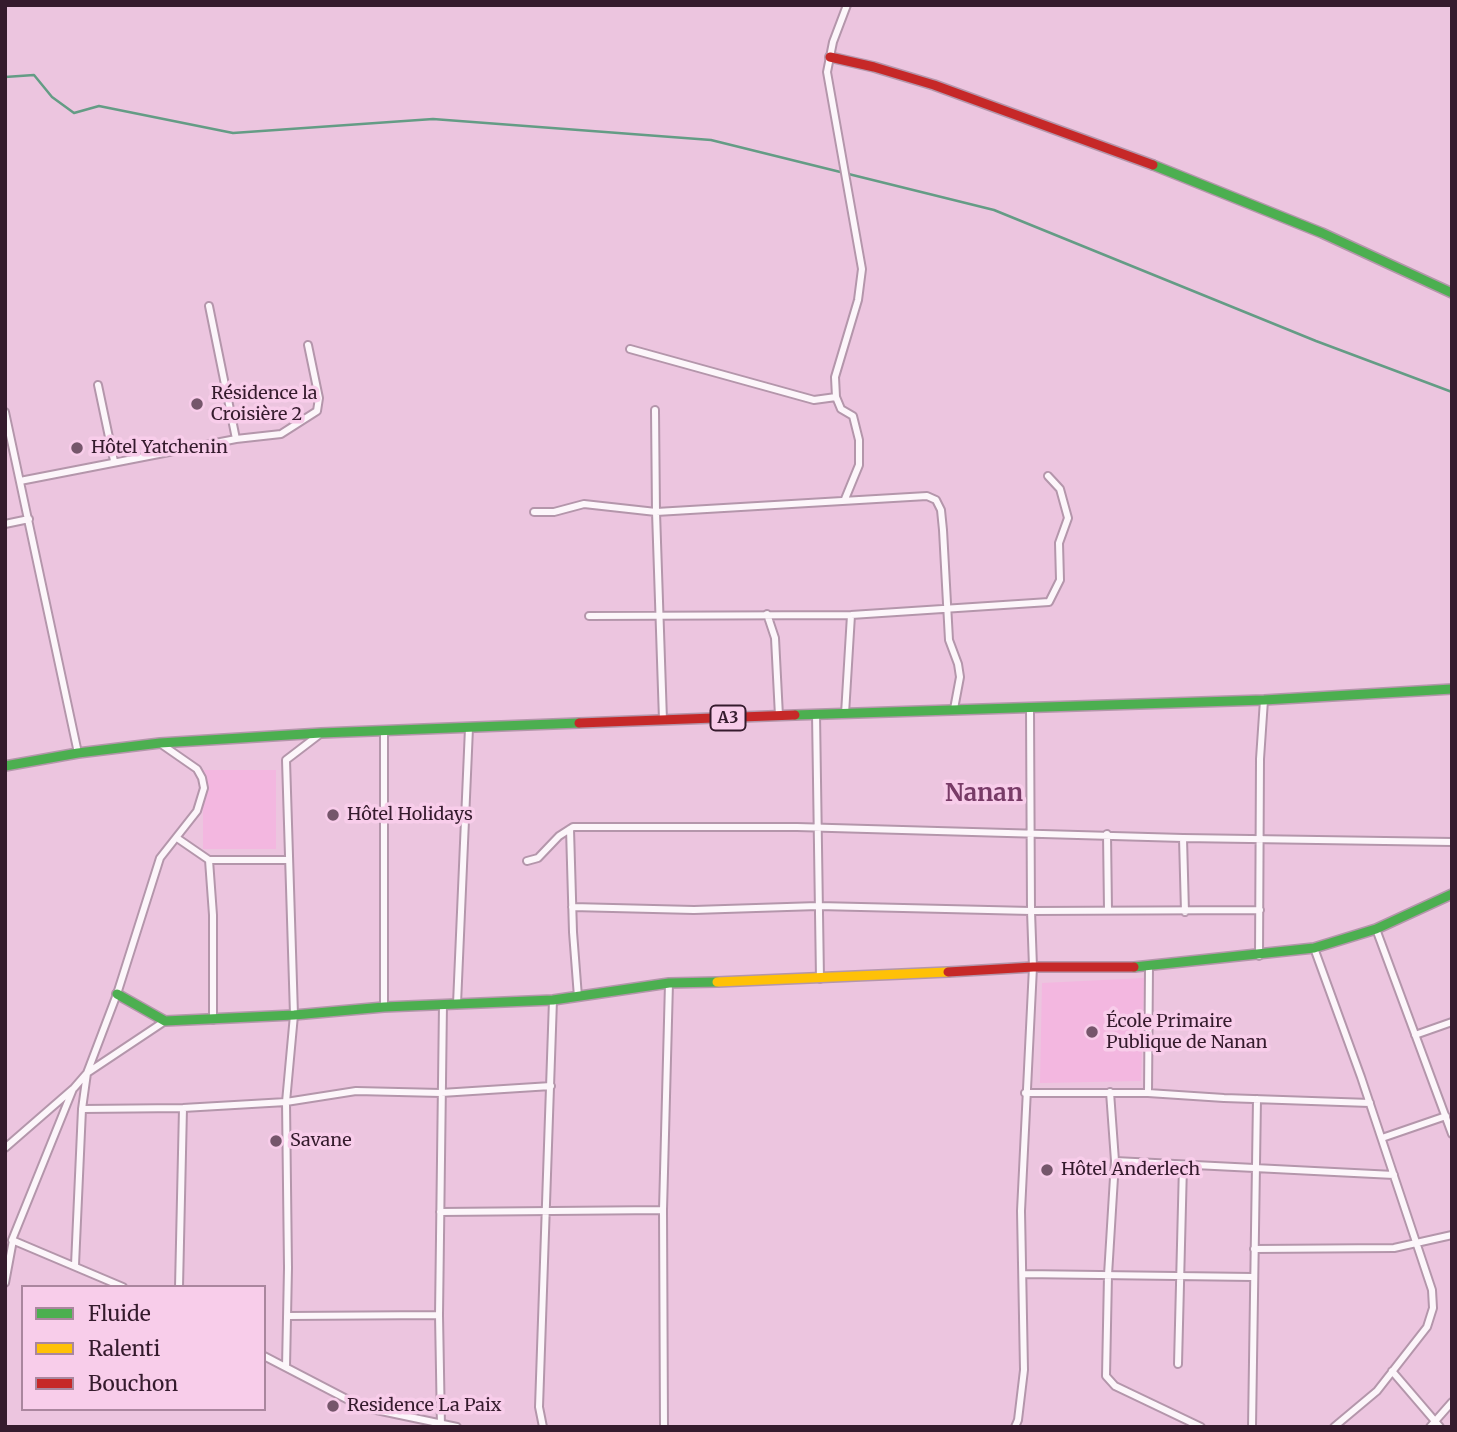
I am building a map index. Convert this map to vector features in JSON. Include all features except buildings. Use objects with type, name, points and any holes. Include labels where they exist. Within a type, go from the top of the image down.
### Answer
[{"type":"main road","points":[[830,57],[934,85],[1197,181],[1322,233],[1452,293]]},
{"type":"main road","name":"A3","points":[[5,766],[78,753],[160,743],[321,733],[1264,700],[1452,689]]},
{"type":"main road","points":[[117,994],[165,1021],[214,1020],[384,1007],[553,1000],[669,983],[820,979],[1033,967],[1149,967],[1314,948],[1376,929],[1452,894]]},
{"type":"street","points":[[845,499],[859,465],[859,440],[853,416],[841,409],[836,397],[835,377],[858,300],[862,269],[828,82],[830,57],[846,5]]},
{"type":"street","points":[[209,306],[236,439]]},
{"type":"street","points":[[20,481],[236,439],[281,434],[317,411],[319,398],[307,345]]},
{"type":"street","points":[[630,349],[814,400],[836,397]]},
{"type":"street","points":[[98,384],[114,461]]},
{"type":"street","points":[[655,410],[663,720]]},
{"type":"street","points":[[5,412],[78,753]]},
{"type":"street","points":[[589,616],[851,615],[1049,602],[1059,580],[1059,544],[1068,518],[1060,489],[1048,476]]},
{"type":"street","points":[[534,512],[554,512],[584,504],[656,512],[845,499],[927,496],[936,500],[941,510],[949,640],[960,677],[954,709]]},
{"type":"street","points":[[5,524],[29,519]]},
{"type":"street","points":[[767,614],[775,638],[779,716]]},
{"type":"street","points":[[845,714],[851,615]]},
{"type":"street","points":[[1259,956],[1260,759],[1264,700]]},
{"type":"street","points":[[1015,1427],[1024,1370],[1021,1211],[1033,967],[1029,832],[1030,708]]},
{"type":"street","points":[[816,714],[820,979]]},
{"type":"street","points":[[457,1004],[469,727]]},
{"type":"street","points":[[384,731],[384,1007]]},
{"type":"street","points":[[286,1367],[286,1102],[293,1015],[286,760],[321,733]]},
{"type":"street","points":[[75,1265],[82,1109],[87,1073],[117,994],[160,858],[197,811],[204,788],[197,769],[160,743]]},
{"type":"street","points":[[527,861],[538,858],[559,836],[570,829],[715,826],[1452,842]]},
{"type":"street","points":[[570,829],[578,997]]},
{"type":"street","points":[[1107,834],[1108,909]]},
{"type":"street","points":[[177,838],[209,860],[288,860]]},
{"type":"street","points":[[1183,838],[1185,912]]},
{"type":"street","points":[[209,860],[213,915],[214,1020]]},
{"type":"street","points":[[572,907],[694,910],[818,906],[1031,911],[1260,911]]},
{"type":"street","points":[[1376,929],[1452,1134]]},
{"type":"street","points":[[1314,948],[1370,1102],[1417,1244],[1432,1290],[1433,1308],[1427,1327],[1377,1391],[1334,1427]]},
{"type":"street","points":[[1148,1093],[1149,967]]},
{"type":"street","points":[[664,1427],[663,1210],[669,983]]},
{"type":"street","points":[[543,1427],[539,1407],[553,1000]]},
{"type":"street","points":[[442,1426],[439,1315],[443,1004]]},
{"type":"street","points":[[5,1148],[74,1088],[87,1073],[165,1021]]},
{"type":"street","points":[[1415,1035],[1452,1022]]},
{"type":"street","points":[[82,1109],[183,1108],[286,1102],[356,1091],[442,1093],[551,1086]]},
{"type":"street","points":[[5,1283],[13,1240],[74,1088]]},
{"type":"street","points":[[1025,1093],[1110,1092],[1370,1102]]},
{"type":"street","points":[[1110,1092],[1115,1161],[1105,1376],[1115,1386],[1200,1427]]},
{"type":"street","points":[[1252,1427],[1257,1099]]},
{"type":"street","points":[[179,1285],[183,1108]]},
{"type":"street","points":[[1382,1139],[1446,1116]]},
{"type":"street","points":[[1115,1161],[1394,1175]]},
{"type":"street","points":[[1178,1364],[1182,1165]]},
{"type":"street","points":[[440,1212],[663,1210]]},
{"type":"street","points":[[1254,1249],[1394,1248],[1452,1235]]},
{"type":"street","points":[[13,1240],[119,1285]]},
{"type":"street","points":[[1023,1274],[1253,1278]]},
{"type":"street","points":[[287,1316],[439,1315]]},
{"type":"street","points":[[266,1357],[362,1407],[416,1423],[457,1427]]},
{"type":"street","points":[[1392,1371],[1435,1425],[1452,1402]]},
{"type":"shaded area","points":[[203,770],[276,770],[276,849],[203,849]]},
{"type":"shaded area","name":"École Primaire Publique de Nanan","points":[[1144,978],[1141,1081],[1040,1083],[1042,983]]},
{"type":"waterway","points":[[5,77],[34,75],[52,97],[74,113],[99,106],[233,133],[433,119],[711,140],[994,210],[1316,341],[1452,392]]},
{"type":"traffic: fast","points":[[1153,165],[1322,233],[1452,293]]},
{"type":"traffic: fast","points":[[795,715],[1264,700],[1452,689]]},
{"type":"traffic: fast","points":[[5,766],[78,753],[160,743],[321,733],[579,723]]},
{"type":"traffic: fast","points":[[1134,967],[1314,948],[1376,929],[1452,894]]},
{"type":"traffic: fast","points":[[117,994],[165,1021],[294,1015],[384,1007],[553,1000],[669,983],[717,982]]},
{"type":"traffic: slow","points":[[717,982],[948,972]]},
{"type":"traffic: jam","points":[[830,57],[934,85],[1153,165]]},
{"type":"traffic: jam","points":[[579,723],[795,715]]},
{"type":"traffic: jam","points":[[948,972],[1033,967],[1134,967]]},
{"type":"place","name":"Résidence la Croisière 2","points":[[197,404]]},
{"type":"place","name":"Hôtel Yatchenin","points":[[77,448]]},
{"type":"place","name":"Hôtel Holidays","points":[[333,815]]},
{"type":"place","name":"École Primaire Publique de Nanan","points":[[1092,1032]]},
{"type":"place","name":"Savane","points":[[276,1141]]},
{"type":"place","name":"Hôtel Anderlech","points":[[1047,1170]]},
{"type":"place","name":"Residence La Paix","points":[[333,1406]]},
{"type":"district","name":"Nanan","points":[[984,794]]}]
